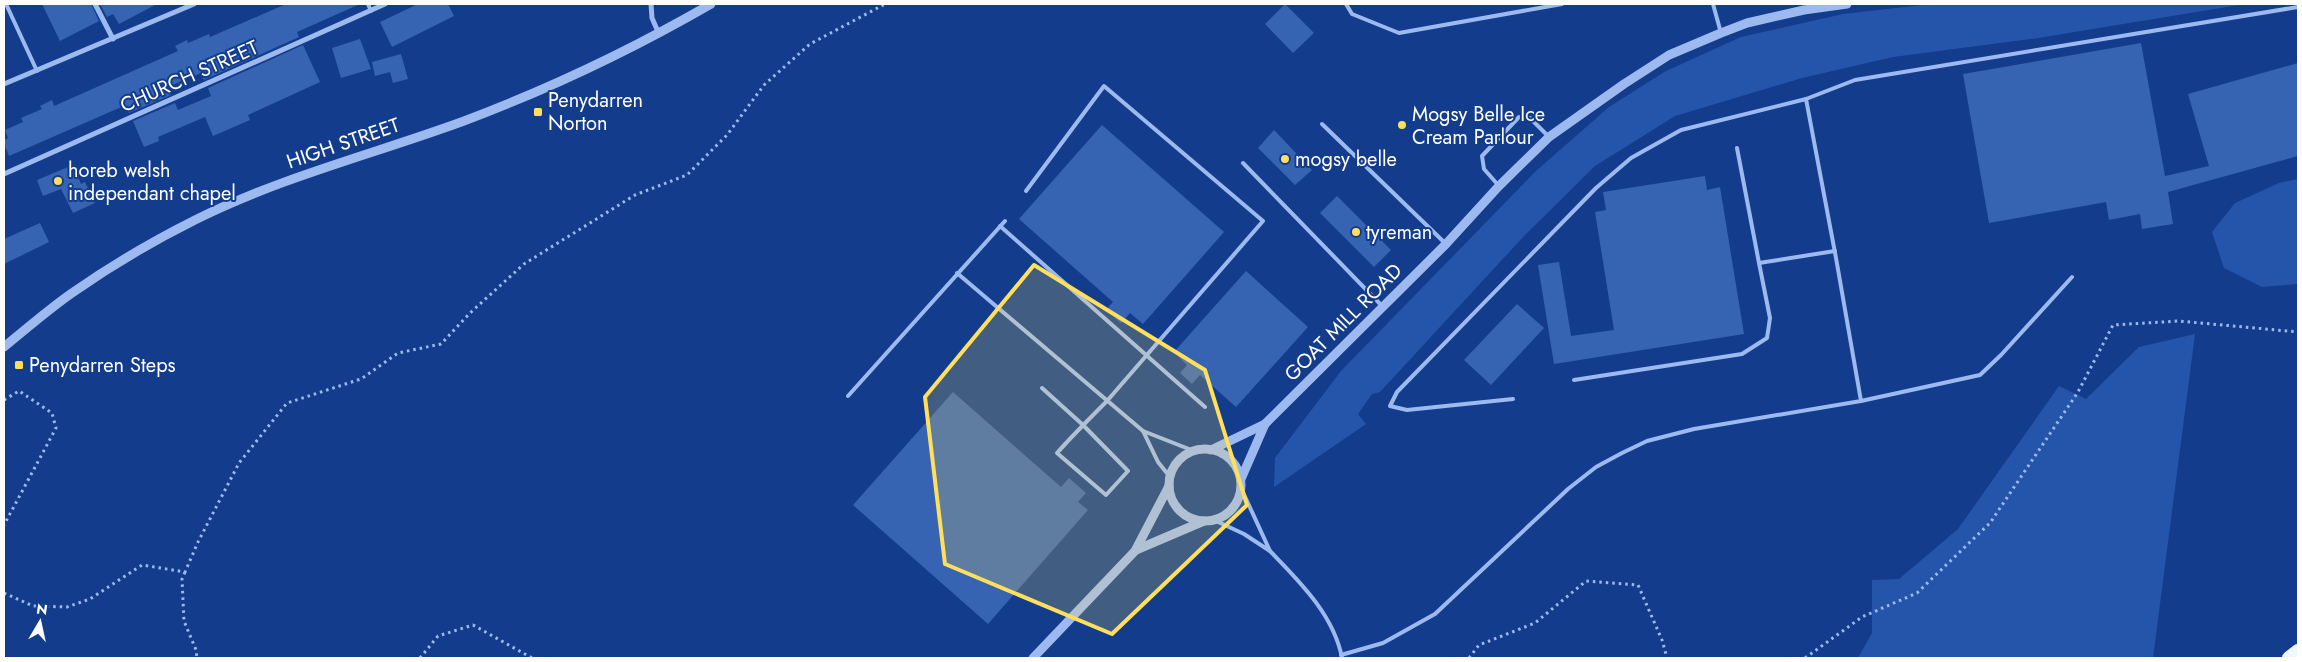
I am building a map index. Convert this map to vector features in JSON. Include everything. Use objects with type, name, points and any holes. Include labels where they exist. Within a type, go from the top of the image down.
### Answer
[{"type":"highway","points":[[2289,658],[2298,651]]},
{"type":"street","points":[[95,4],[113,39]]},
{"type":"street","points":[[4,84],[113,39],[186,5],[194,4]]},
{"type":"street","name":"CHURCH STREET","points":[[4,174],[385,4]]},
{"type":"street","points":[[651,4],[652,18],[659,34]]},
{"type":"street","name":"HIGH STREET","points":[[4,347],[79,288],[136,251],[197,219],[262,190],[464,121],[560,81],[659,34],[711,4]]},
{"type":"street","name":"GOAT MILL ROAD","points":[[1212,450],[1265,424],[1446,244],[1499,186],[1549,137],[1669,56],[1720,33],[1803,7],[1847,4]]},
{"type":"street","name":"GOAT MILL ROAD","points":[[1241,484],[1265,424]]},
{"type":"street","points":[[1032,658],[1135,551],[1170,482],[1178,461],[1194,451],[1212,450],[1220,452],[1234,463],[1241,484],[1235,505],[1222,517],[1209,520],[1135,551]]},
{"type":"street","points":[[1170,482],[1171,495],[1180,510],[1196,520],[1209,520]]},
{"type":"lane","points":[[6,4],[37,71]]},
{"type":"lane","points":[[368,4],[371,11]]},
{"type":"lane","points":[[1346,4],[1352,14],[1399,33],[1562,4]]},
{"type":"lane","points":[[1713,4],[1720,33]]},
{"type":"lane","points":[[1513,398],[1407,410],[1390,406],[1397,392],[1410,378],[1596,188],[1631,158],[1680,130],[1806,99],[1855,80],[2298,7]]},
{"type":"lane","points":[[1026,191],[1104,86],[1263,221],[1107,401],[1083,425],[1057,453],[1106,495],[1128,471],[1083,425],[1042,388]]},
{"type":"lane","points":[[1806,99],[1861,401]]},
{"type":"lane","points":[[1499,186],[1484,169],[1482,156],[1520,118],[1530,118],[1549,137]]},
{"type":"lane","points":[[1322,124],[1446,244]]},
{"type":"lane","points":[[1574,380],[1742,354],[1767,338],[1770,318],[1737,148]]},
{"type":"lane","points":[[1243,163],[1383,307]]},
{"type":"lane","points":[[848,396],[1005,221]]},
{"type":"lane","points":[[1000,226],[1205,407]]},
{"type":"lane","points":[[1760,263],[1835,251]]},
{"type":"lane","points":[[957,273],[1143,431],[1194,451]]},
{"type":"lane","points":[[1209,520],[1244,534],[1270,552],[1306,590],[1323,615],[1342,657],[1383,643],[1435,614],[1568,489],[1596,467],[1622,453],[1647,441],[1694,429],[1861,401],[1980,375],[2072,278]]},
{"type":"lane","points":[[1143,431],[1170,482]]},
{"type":"lane","points":[[1241,484],[1270,552]]},
{"type":"path","points":[[197,658],[196,650],[184,621],[182,579],[198,542],[239,463],[287,404],[361,379],[398,353],[441,344],[470,313],[524,264],[635,195],[686,175],[727,135],[764,85],[810,44],[885,4]]},
{"type":"path","points":[[1805,658],[1862,617],[1917,593],[1990,523],[2078,392],[2112,325],[2178,321],[2298,332]]},
{"type":"path","points":[[4,400],[19,391],[52,413],[56,428],[4,525]]},
{"type":"path","points":[[4,593],[33,606],[67,606],[90,599],[142,565],[185,572]]},
{"type":"path","points":[[1469,658],[1479,645],[1535,622],[1586,581],[1638,585],[1662,640],[1667,658]]},
{"type":"path","points":[[420,658],[438,636],[474,625],[532,658]]},
{"type":"highlighted area","points":[[1034,265],[1205,370],[1247,505],[1112,634],[945,564],[925,397]]},
{"type":"shaded area","points":[[1932,4],[2245,4],[2038,38],[1893,57],[1802,78],[1675,116],[1595,166],[1524,236],[1380,392],[1372,394],[1358,414],[1366,424],[1274,487],[1275,458],[1341,371],[1536,171],[1609,107],[1666,71],[1741,37],[1843,14]]},
{"type":"shaded area","points":[[2298,179],[2298,284],[2262,287],[2224,268],[2212,232],[2235,203],[2279,183]]},
{"type":"shaded area","points":[[2195,334],[2153,658],[1858,658],[1872,633],[1872,580],[1899,579],[1958,529],[2059,386],[2086,399],[2139,347]]},
{"type":"building","points":[[42,4],[91,4],[99,21],[60,41]]},
{"type":"building","points":[[100,4],[157,4],[119,24],[113,14],[107,17]]},
{"type":"building","points":[[286,4],[360,4],[297,32],[299,37],[204,80],[201,73],[168,87],[171,95],[129,113],[126,105],[9,156],[4,144],[4,140],[8,138],[5,130],[23,122],[21,118],[42,109],[40,106],[52,100],[54,106],[178,51],[175,46],[187,40],[188,43],[209,34],[210,37]]},
{"type":"building","points":[[418,4],[448,4],[454,16],[392,47],[380,22]]},
{"type":"building","points":[[1285,4],[1314,33],[1293,53],[1265,24]]},
{"type":"building","points":[[360,39],[371,69],[341,78],[332,48]]},
{"type":"building","points":[[2141,43],[2165,176],[2209,166],[2188,94],[2298,63],[2298,156],[2168,192],[2173,224],[2142,229],[2140,214],[2109,220],[2106,202],[1989,223],[1963,74]]},
{"type":"building","points":[[303,45],[320,82],[248,115],[250,120],[213,136],[205,117],[158,137],[159,141],[144,147],[133,121],[175,103],[178,110],[211,96],[208,88]]},
{"type":"building","points":[[401,54],[408,79],[393,83],[390,72],[375,76],[372,62]]},
{"type":"building","points":[[1102,125],[1224,232],[1143,324],[1130,313],[1121,323],[1106,310],[1113,302],[1019,219]]},
{"type":"building","name":"mogsy belle","points":[[1274,130],[1312,170],[1295,185],[1258,148]]},
{"type":"building","points":[[73,165],[81,184],[85,182],[95,203],[73,213],[61,189],[43,196],[37,180]]},
{"type":"building","points":[[1705,176],[1707,190],[1720,187],[1744,334],[1554,364],[1538,265],[1559,262],[1571,336],[1614,330],[1595,212],[1606,210],[1603,192]]},
{"type":"building","name":"tyreman","points":[[1337,196],[1391,250],[1374,267],[1320,213]]},
{"type":"building","points":[[40,223],[49,242],[4,264],[4,239]]},
{"type":"building","points":[[1246,271],[1308,327],[1236,407],[1200,375],[1192,384],[1180,373],[1187,365],[1174,352]]},
{"type":"building","points":[[1517,304],[1544,328],[1491,385],[1464,360]]},
{"type":"building","points":[[953,392],[1061,487],[1069,478],[1086,493],[1078,502],[1088,510],[988,624],[853,505]]},
{"type":"place","name":"Penydarren Norton","points":[[538,112]]},
{"type":"place","name":"Mogsy Belle Ice Cream Parlour","points":[[1402,125]]},
{"type":"place","name":"mogsy belle","points":[[1285,159]]},
{"type":"place","name":"horeb welsh independant chapel","points":[[58,181]]},
{"type":"place","name":"tyreman","points":[[1356,232]]},
{"type":"place","name":"Penydarren Steps","points":[[19,365]]}]
